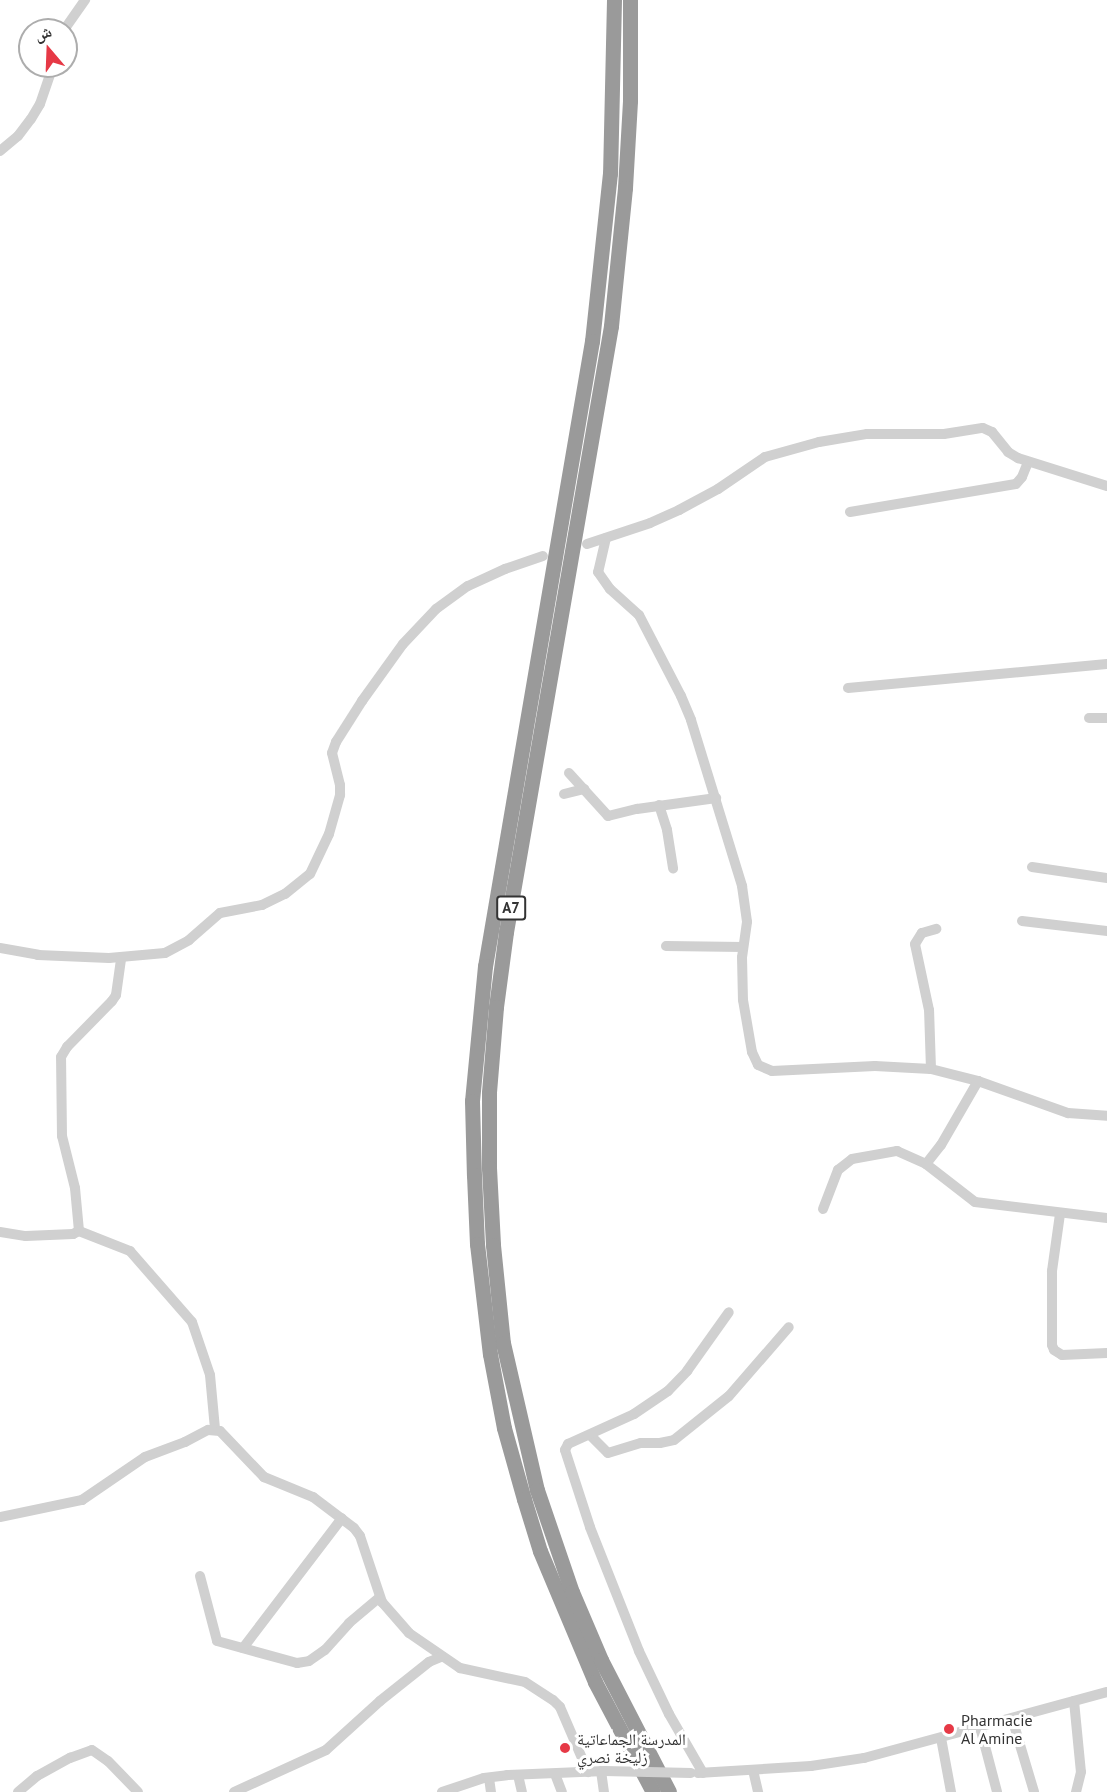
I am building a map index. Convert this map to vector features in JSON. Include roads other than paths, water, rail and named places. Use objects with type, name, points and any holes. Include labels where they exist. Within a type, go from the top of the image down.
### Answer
[{"type":"highway","name":"A7","points":[[614,0],[610,173],[592,341],[485,966],[472,1101],[477,1244],[490,1354],[504,1428],[540,1551],[595,1682],[653,1792]]},
{"type":"highway","name":"A7","points":[[630,0],[630,101],[626,188],[611,326],[496,1007],[489,1094],[489,1168],[493,1245],[503,1343],[537,1490],[572,1592],[601,1660],[669,1792]]},
{"type":"street","points":[[72,18],[85,0]]},
{"type":"street","points":[[0,151],[18,136],[31,119],[40,104],[48,78]]},
{"type":"street","points":[[587,544],[650,524],[679,510],[718,489],[765,457],[790,448],[867,434],[944,434],[984,428],[992,432],[1008,452],[1028,462],[1107,486]]},
{"type":"street","points":[[850,512],[1016,484],[1022,477],[1028,462]]},
{"type":"street","points":[[606,538],[598,572],[610,589],[639,615],[664,662],[691,720],[716,798],[746,905],[743,1000],[754,1060],[764,1069],[782,1071],[875,1066],[931,1069],[978,1081],[1068,1113],[1107,1116]]},
{"type":"street","points":[[0,948],[38,955],[121,958],[165,953],[177,949],[220,913],[249,909],[273,901],[310,874],[329,834],[340,795],[340,785],[332,753],[362,701],[396,653],[430,615],[468,586],[505,568],[543,556]]},
{"type":"street","points":[[848,688],[1107,664]]},
{"type":"street","points":[[1089,718],[1107,718]]},
{"type":"street","points":[[568,773],[608,816],[659,805],[716,798]]},
{"type":"street","points":[[564,794],[584,789]]},
{"type":"street","points":[[659,805],[667,830],[673,869]]},
{"type":"street","points":[[1032,867],[1107,878]]},
{"type":"street","points":[[1022,921],[1107,931]]},
{"type":"street","points":[[931,1069],[929,1010],[915,944],[921,933],[936,929]]},
{"type":"street","points":[[666,946],[743,947]]},
{"type":"street","points":[[79,1231],[75,1188],[62,1136],[61,1057],[67,1047],[112,1001],[116,994],[121,958]]},
{"type":"street","points":[[926,1164],[941,1145],[978,1081]]},
{"type":"street","points":[[822,1209],[838,1170],[852,1159],[897,1151],[926,1164],[975,1202],[1107,1218]]},
{"type":"street","points":[[1060,1214],[1052,1271],[1052,1345],[1058,1354],[1062,1355],[1107,1353]]},
{"type":"street","points":[[0,1232],[26,1236],[73,1234],[79,1231],[130,1251],[192,1322],[210,1375],[215,1430]]},
{"type":"street","points":[[703,1773],[669,1714],[639,1651],[566,1460],[566,1447],[634,1414],[668,1391],[687,1371],[729,1312]]},
{"type":"street","points":[[590,1435],[604,1452],[608,1453],[641,1443],[674,1440],[729,1396],[789,1327]]},
{"type":"street","points":[[0,1517],[82,1500],[145,1457],[215,1430],[220,1431],[264,1477],[313,1497],[342,1518],[360,1536],[380,1597],[409,1633],[460,1668],[525,1682],[553,1700],[560,1707],[588,1772]]},
{"type":"street","points":[[243,1648],[342,1518]]},
{"type":"street","points":[[200,1576],[215,1638],[222,1643],[297,1663],[309,1661],[325,1650],[349,1623],[380,1597]]},
{"type":"street","points":[[234,1792],[326,1750],[380,1701],[429,1662],[441,1657]]},
{"type":"street","points":[[442,1792],[489,1778],[518,1775],[603,1771],[703,1773],[843,1762],[941,1738],[1107,1692]]},
{"type":"street","points":[[1074,1701],[1081,1772],[1076,1792]]},
{"type":"street","points":[[1012,1718],[1034,1792]]},
{"type":"street","points":[[980,1727],[997,1792]]},
{"type":"street","points":[[941,1738],[951,1792]]},
{"type":"street","points":[[18,1792],[31,1780],[88,1750],[108,1761],[138,1792]]},
{"type":"street","points":[[753,1770],[758,1792]]},
{"type":"street","points":[[603,1771],[604,1792]]},
{"type":"street","points":[[555,1774],[562,1792]]},
{"type":"street","points":[[518,1775],[522,1792]]},
{"type":"street","points":[[489,1778],[491,1792]]},
{"type":"place","name":"Pharmacie Al Amine","points":[[949,1729]]},
{"type":"place","name":"المدرسة الجماعاتية زليخة نصري","points":[[565,1748]]}]
